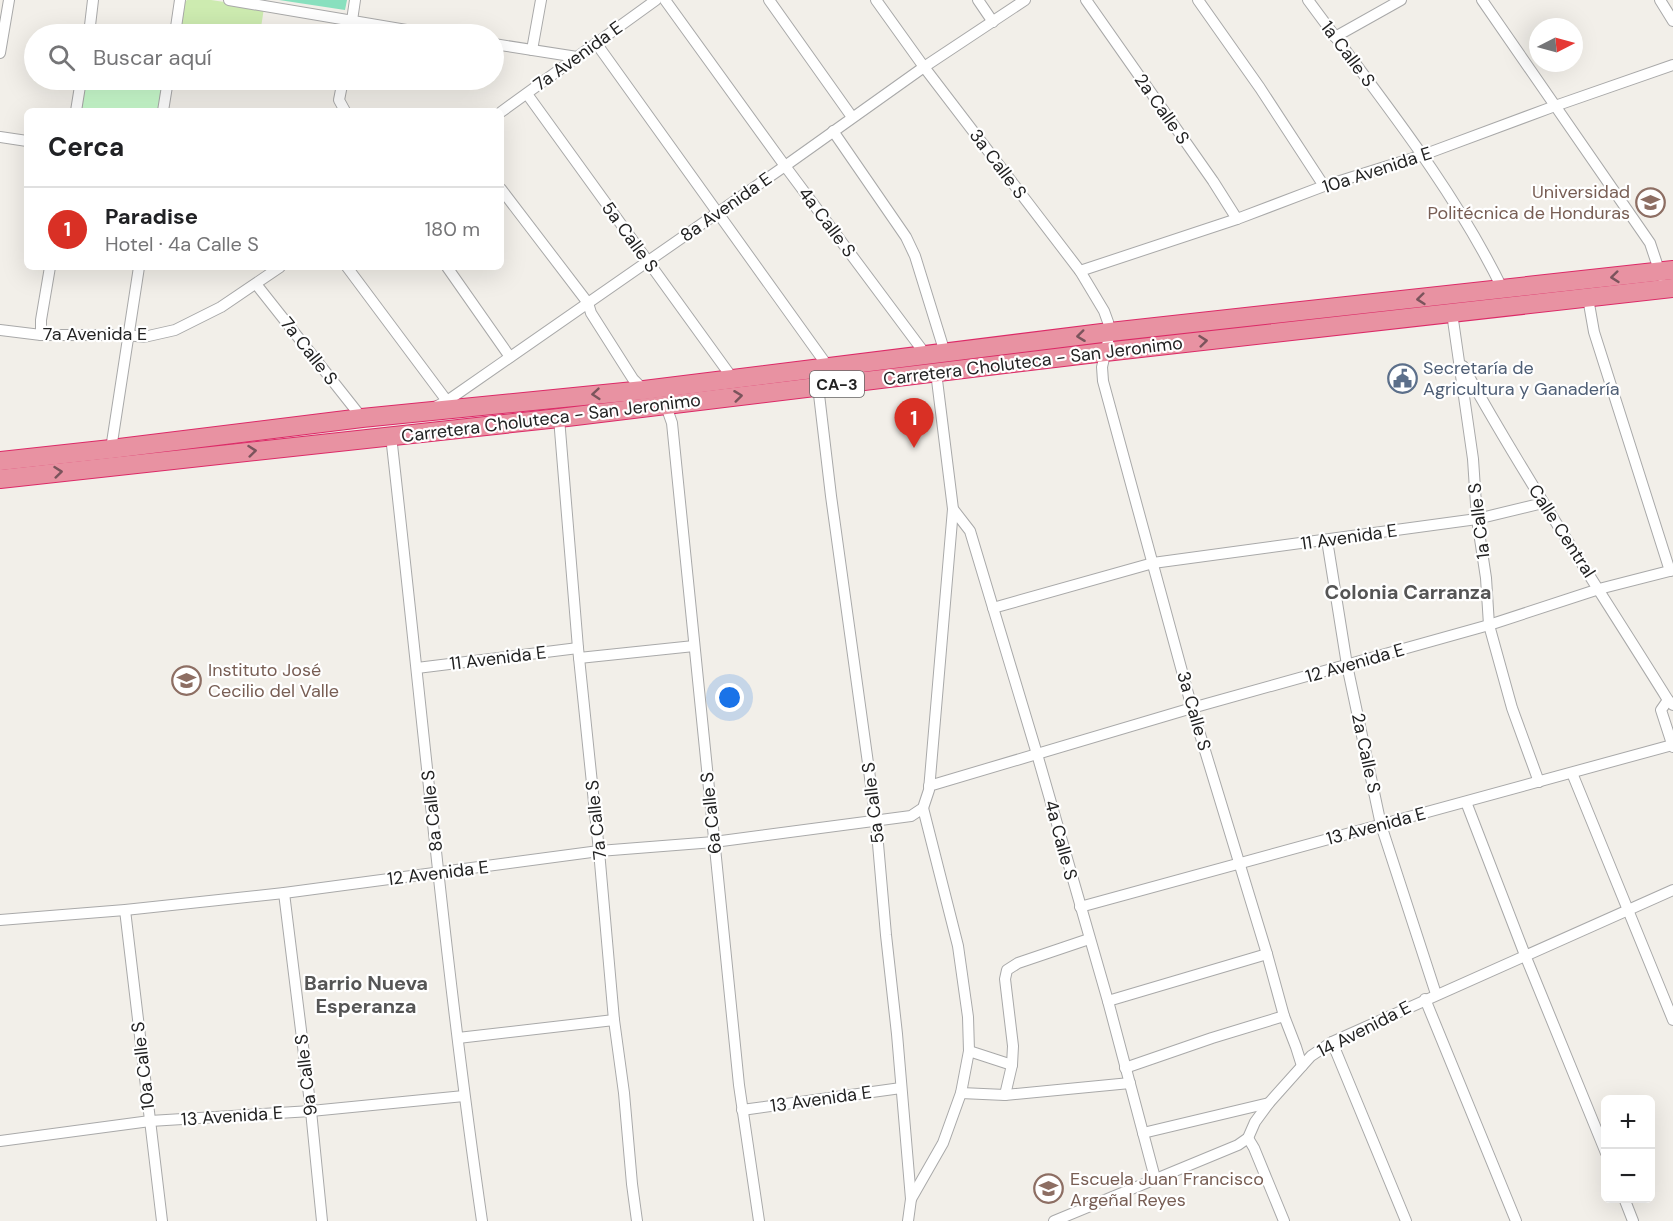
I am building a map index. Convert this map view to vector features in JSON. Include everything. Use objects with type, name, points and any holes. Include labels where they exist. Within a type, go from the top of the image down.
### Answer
[{"type":"highway","name":"Carretera Choluteca - San Jeronimo","points":[[0,461],[362,418],[644,390],[1110,332],[1503,290],[1667,280]]},
{"type":"highway","name":"Carretera Choluteca - San Jeronimo","points":[[0,479],[559,418],[1105,351],[1588,298],[1667,280]]},
{"type":"street","points":[[0,53],[9,0]]},
{"type":"street","points":[[90,24],[93,0]]},
{"type":"street","points":[[176,24],[180,0]]},
{"type":"street","points":[[229,0],[370,24]]},
{"type":"street","points":[[352,24],[355,0]]},
{"type":"street","points":[[532,50],[541,0]]},
{"type":"street","name":"7a Avenida E","points":[[504,110],[656,0]]},
{"type":"street","name":"4a Calle S","points":[[665,0],[926,355]]},
{"type":"street","points":[[769,0],[852,117]]},
{"type":"street","name":"3a Calle S","points":[[876,0],[924,67],[1080,271],[1104,311],[1110,332],[1102,367],[1103,381],[1192,708],[1284,1016],[1302,1066]]},
{"type":"street","points":[[978,0],[993,22]]},
{"type":"street","name":"8a Avenida E","points":[[426,412],[510,357],[924,67],[1025,0]]},
{"type":"street","name":"2a Calle S","points":[[1086,0],[1237,219]]},
{"type":"street","points":[[1198,0],[1260,88],[1324,186]]},
{"type":"street","name":"1a Calle S","points":[[1308,0],[1423,155],[1487,257],[1503,290]]},
{"type":"street","points":[[1335,37],[1401,0]]},
{"type":"street","points":[[1482,0],[1650,243],[1667,280]]},
{"type":"street","points":[[1660,0],[1673,21]]},
{"type":"street","points":[[596,43],[829,368]]},
{"type":"street","points":[[504,46],[577,57]]},
{"type":"street","name":"10a Avenida E","points":[[1080,271],[1237,219],[1324,186],[1423,155],[1673,65]]},
{"type":"street","points":[[76,108],[79,90]]},
{"type":"street","points":[[163,108],[166,90]]},
{"type":"street","points":[[341,90],[339,100],[343,108]]},
{"type":"street","name":"5a Calle S","points":[[527,94],[733,379]]},
{"type":"street","points":[[833,131],[906,237],[915,256],[945,353]]},
{"type":"street","points":[[0,137],[24,141]]},
{"type":"street","name":"6a Calle S","points":[[504,193],[588,303],[591,313],[633,379],[672,423],[742,1110],[759,1221]]},
{"type":"street","points":[[41,335],[41,320],[49,270]]},
{"type":"street","points":[[111,449],[139,270]]},
{"type":"street","name":"7a Avenida E","points":[[0,330],[41,335],[144,337],[175,330],[221,307],[276,270]]},
{"type":"street","points":[[349,270],[447,400]]},
{"type":"street","points":[[449,270],[510,357]]},
{"type":"street","name":"7a Calle S","points":[[256,284],[362,418]]},
{"type":"street","points":[[1588,298],[1594,332],[1671,570]]},
{"type":"street","name":"1a Calle S","points":[[1452,314],[1473,459],[1489,625],[1512,708],[1539,782]]},
{"type":"street","name":"Calle Central","points":[[1460,360],[1524,473],[1670,703],[1661,710],[1673,746]]},
{"type":"street","name":"4a Calle S","points":[[924,808],[929,786],[953,509],[936,372]]},
{"type":"street","name":"5a Calle S","points":[[818,386],[876,821],[911,1199],[908,1221]]},
{"type":"street","name":"7a Calle S","points":[[559,418],[614,1020],[637,1221]]},
{"type":"street","name":"8a Calle S","points":[[391,436],[438,873],[464,1096],[482,1221]]},
{"type":"street","name":"11 Avenida E","points":[[993,608],[1153,563],[1477,519],[1543,503]]},
{"type":"street","name":"4a Calle S","points":[[953,509],[970,531],[1038,754],[1155,1178]]},
{"type":"street","name":"2a Calle S","points":[[1327,540],[1347,665],[1381,825],[1431,997],[1515,1221]]},
{"type":"street","name":"12 Avenida E","points":[[929,786],[1192,708],[1489,625],[1599,589],[1671,570]]},
{"type":"street","name":"11 Avenida E","points":[[417,668],[579,653],[694,646]]},
{"type":"street","name":"13 Avenida E","points":[[1080,907],[1673,746]]},
{"type":"street","points":[[1572,773],[1673,1020]]},
{"type":"street","points":[[1466,802],[1603,1149]]},
{"type":"street","points":[[911,1199],[943,1143],[961,1093],[969,1052],[968,1017],[958,946],[924,808]]},
{"type":"street","name":"12 Avenida E","points":[[0,920],[125,910],[284,893],[599,851],[714,842],[911,816],[924,808]]},
{"type":"street","name":"14 Avenida E","points":[[1248,1138],[1255,1122],[1269,1103],[1311,1056],[1332,1042],[1673,890]]},
{"type":"street","name":"9a Calle S","points":[[284,893],[322,1221]]},
{"type":"street","name":"10a Calle S","points":[[125,910],[162,1221]]},
{"type":"street","points":[[1005,1095],[1012,1065],[1013,1046],[1005,979],[1007,970],[1018,963],[1089,939]]},
{"type":"street","points":[[1108,1001],[1267,954]]},
{"type":"street","points":[[1125,1068],[1284,1016]]},
{"type":"street","points":[[458,1038],[614,1020]]},
{"type":"street","points":[[1332,1042],[1406,1221]]},
{"type":"street","points":[[969,1052],[1012,1065]]},
{"type":"street","points":[[961,1093],[1005,1095],[1130,1083]]},
{"type":"street","name":"13 Avenida E","points":[[742,1110],[901,1088]]},
{"type":"street","name":"13 Avenida E","points":[[0,1141],[150,1121],[311,1111],[464,1096]]},
{"type":"street","points":[[1143,1133],[1269,1103]]},
{"type":"street","points":[[1054,1221],[1238,1145],[1248,1138],[1284,1221]]},
{"type":"street","points":[[1626,1203],[1634,1221]]},
{"type":"green space","points":[[187,0],[211,0],[264,8],[262,24],[181,24],[184,3]]},
{"type":"green space","points":[[279,0],[347,0],[345,10]]},
{"type":"green space","points":[[84,90],[161,90],[158,108],[81,108]]},
{"type":"place","name":"Universidad Politécnica de Honduras","points":[[1651,202]]},
{"type":"place","name":"Secretaría de Agricultura y Ganadería","points":[[1402,378]]},
{"type":"place","name":"Paradise","points":[[914,448]]},
{"type":"place","name":"Instituto José Cecilio del Valle","points":[[187,680]]},
{"type":"place","name":"Escuela Juan Francisco Argeñal Reyes","points":[[1049,1189]]},
{"type":"district","name":"Colonia Carranza","points":[[1408,592]]},
{"type":"district","name":"Barrio Nueva Esperanza","points":[[366,994]]}]
